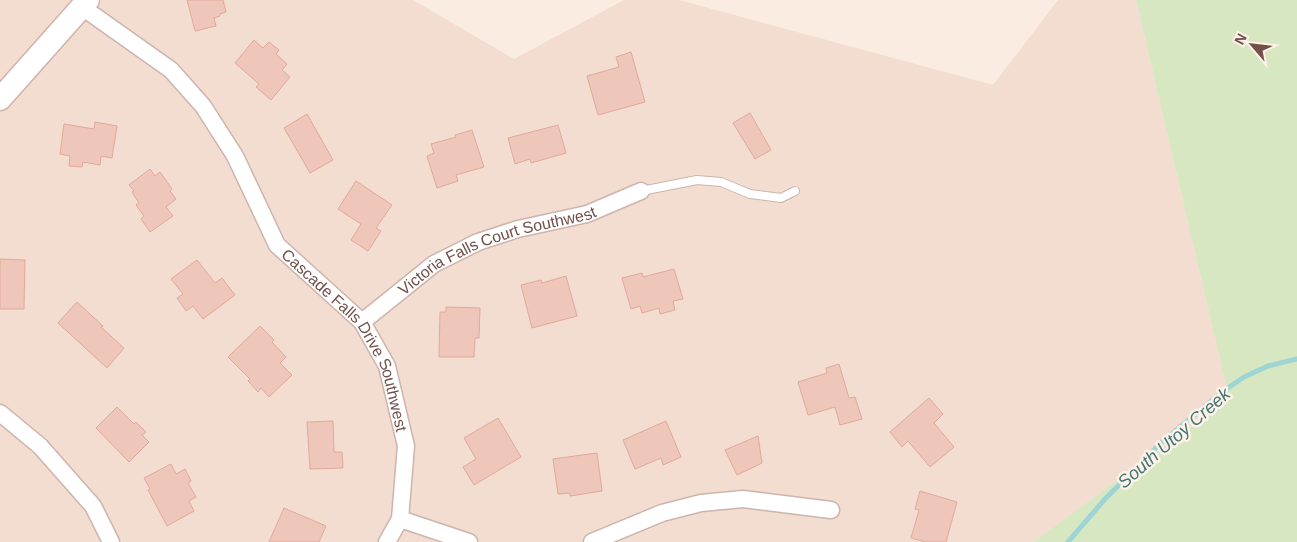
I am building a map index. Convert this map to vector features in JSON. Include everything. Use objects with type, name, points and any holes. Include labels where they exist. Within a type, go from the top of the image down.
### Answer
[{"type":"main road","points":[[0,99],[85,3]]},
{"type":"street","name":"Cascade Falls Drive Southwest","points":[[85,3],[171,70],[203,106],[235,156],[277,245],[362,322],[387,366],[406,446],[400,519],[387,542]]},
{"type":"street","name":"Victoria Falls Court Southwest","points":[[362,322],[434,264],[478,242],[518,229],[587,214],[641,191]]},
{"type":"street","points":[[0,413],[40,446],[92,506],[111,542]]},
{"type":"street","points":[[592,542],[662,513],[701,503],[743,499],[831,510]]},
{"type":"street","points":[[400,519],[469,542]]},
{"type":"lane","points":[[641,191],[697,180],[721,182],[750,194],[781,198],[795,191]]},
{"type":"shaded area","points":[[0,0],[413,0],[514,59],[624,0],[679,0],[993,85],[1058,0],[1136,0],[1229,398],[1033,542],[0,542]]},
{"type":"green space","points":[[1136,0],[1297,0],[1297,542],[1033,542],[1229,398]]},
{"type":"building","points":[[187,0],[223,0],[226,12],[214,18],[216,26],[195,31]]},
{"type":"building","points":[[254,40],[263,48],[269,42],[279,50],[276,54],[287,64],[282,70],[290,77],[271,100],[256,87],[259,84],[235,63]]},
{"type":"building","points":[[631,52],[645,102],[598,115],[587,76],[619,67],[616,57]]},
{"type":"building","points":[[750,113],[771,150],[755,159],[733,123]]},
{"type":"building","points":[[307,114],[333,160],[310,173],[284,128]]},
{"type":"building","points":[[95,122],[117,126],[112,158],[101,156],[100,165],[83,162],[82,167],[69,166],[70,156],[60,154],[64,124],[94,129]]},
{"type":"building","points":[[558,125],[566,153],[531,163],[530,159],[515,164],[508,138]]},
{"type":"building","points":[[472,130],[484,167],[456,175],[458,181],[437,188],[427,156],[434,153],[431,144]]},
{"type":"building","points":[[150,169],[155,176],[160,172],[172,189],[170,191],[176,199],[166,207],[173,216],[150,232],[141,219],[144,216],[136,205],[139,203],[129,185]]},
{"type":"building","points":[[356,181],[392,205],[376,228],[381,231],[368,251],[351,240],[361,224],[338,209]]},
{"type":"building","points":[[0,259],[25,260],[24,309],[0,309]]},
{"type":"building","points":[[197,260],[215,283],[222,278],[235,295],[203,319],[193,306],[186,311],[177,298],[183,294],[171,279]]},
{"type":"building","points":[[674,269],[683,299],[673,301],[675,310],[660,314],[659,308],[642,313],[640,306],[631,309],[622,278],[642,273],[643,277]]},
{"type":"building","points":[[566,276],[577,316],[532,328],[521,285],[541,280],[542,283]]},
{"type":"building","points":[[77,302],[124,348],[107,368],[58,323]]},
{"type":"building","points":[[446,307],[480,308],[479,338],[475,338],[474,357],[439,357],[440,312],[446,312]]},
{"type":"building","points":[[260,326],[274,340],[272,342],[286,357],[280,363],[292,375],[269,397],[261,388],[258,392],[248,381],[250,379],[228,357]]},
{"type":"building","points":[[839,364],[849,398],[855,397],[862,419],[840,425],[835,407],[808,415],[798,382],[827,373],[826,368]]},
{"type":"building","points":[[929,398],[943,414],[934,423],[954,447],[930,467],[908,441],[902,447],[890,432]]},
{"type":"building","points":[[117,407],[134,424],[136,422],[146,432],[142,435],[149,442],[129,462],[96,428]]},
{"type":"building","points":[[498,418],[521,457],[474,485],[463,467],[476,459],[464,438]]},
{"type":"building","points":[[333,421],[334,452],[342,452],[343,468],[310,469],[307,422]]},
{"type":"building","points":[[666,421],[681,457],[663,465],[661,458],[635,469],[623,440]]},
{"type":"building","points":[[758,436],[762,463],[737,475],[725,450]]},
{"type":"building","points":[[597,453],[602,491],[570,496],[570,493],[558,494],[553,459]]},
{"type":"building","points":[[171,464],[176,474],[185,469],[191,481],[188,483],[196,497],[189,501],[194,511],[167,526],[148,490],[150,489],[144,478]]},
{"type":"building","points":[[920,491],[957,502],[946,542],[926,542],[911,538],[919,510],[915,509]]},
{"type":"building","points":[[284,508],[326,526],[319,542],[269,542]]},
{"type":"waterway","name":"South Utoy Creek","points":[[1068,542],[1105,499],[1161,443],[1222,392],[1244,377],[1268,366],[1297,359]]}]
